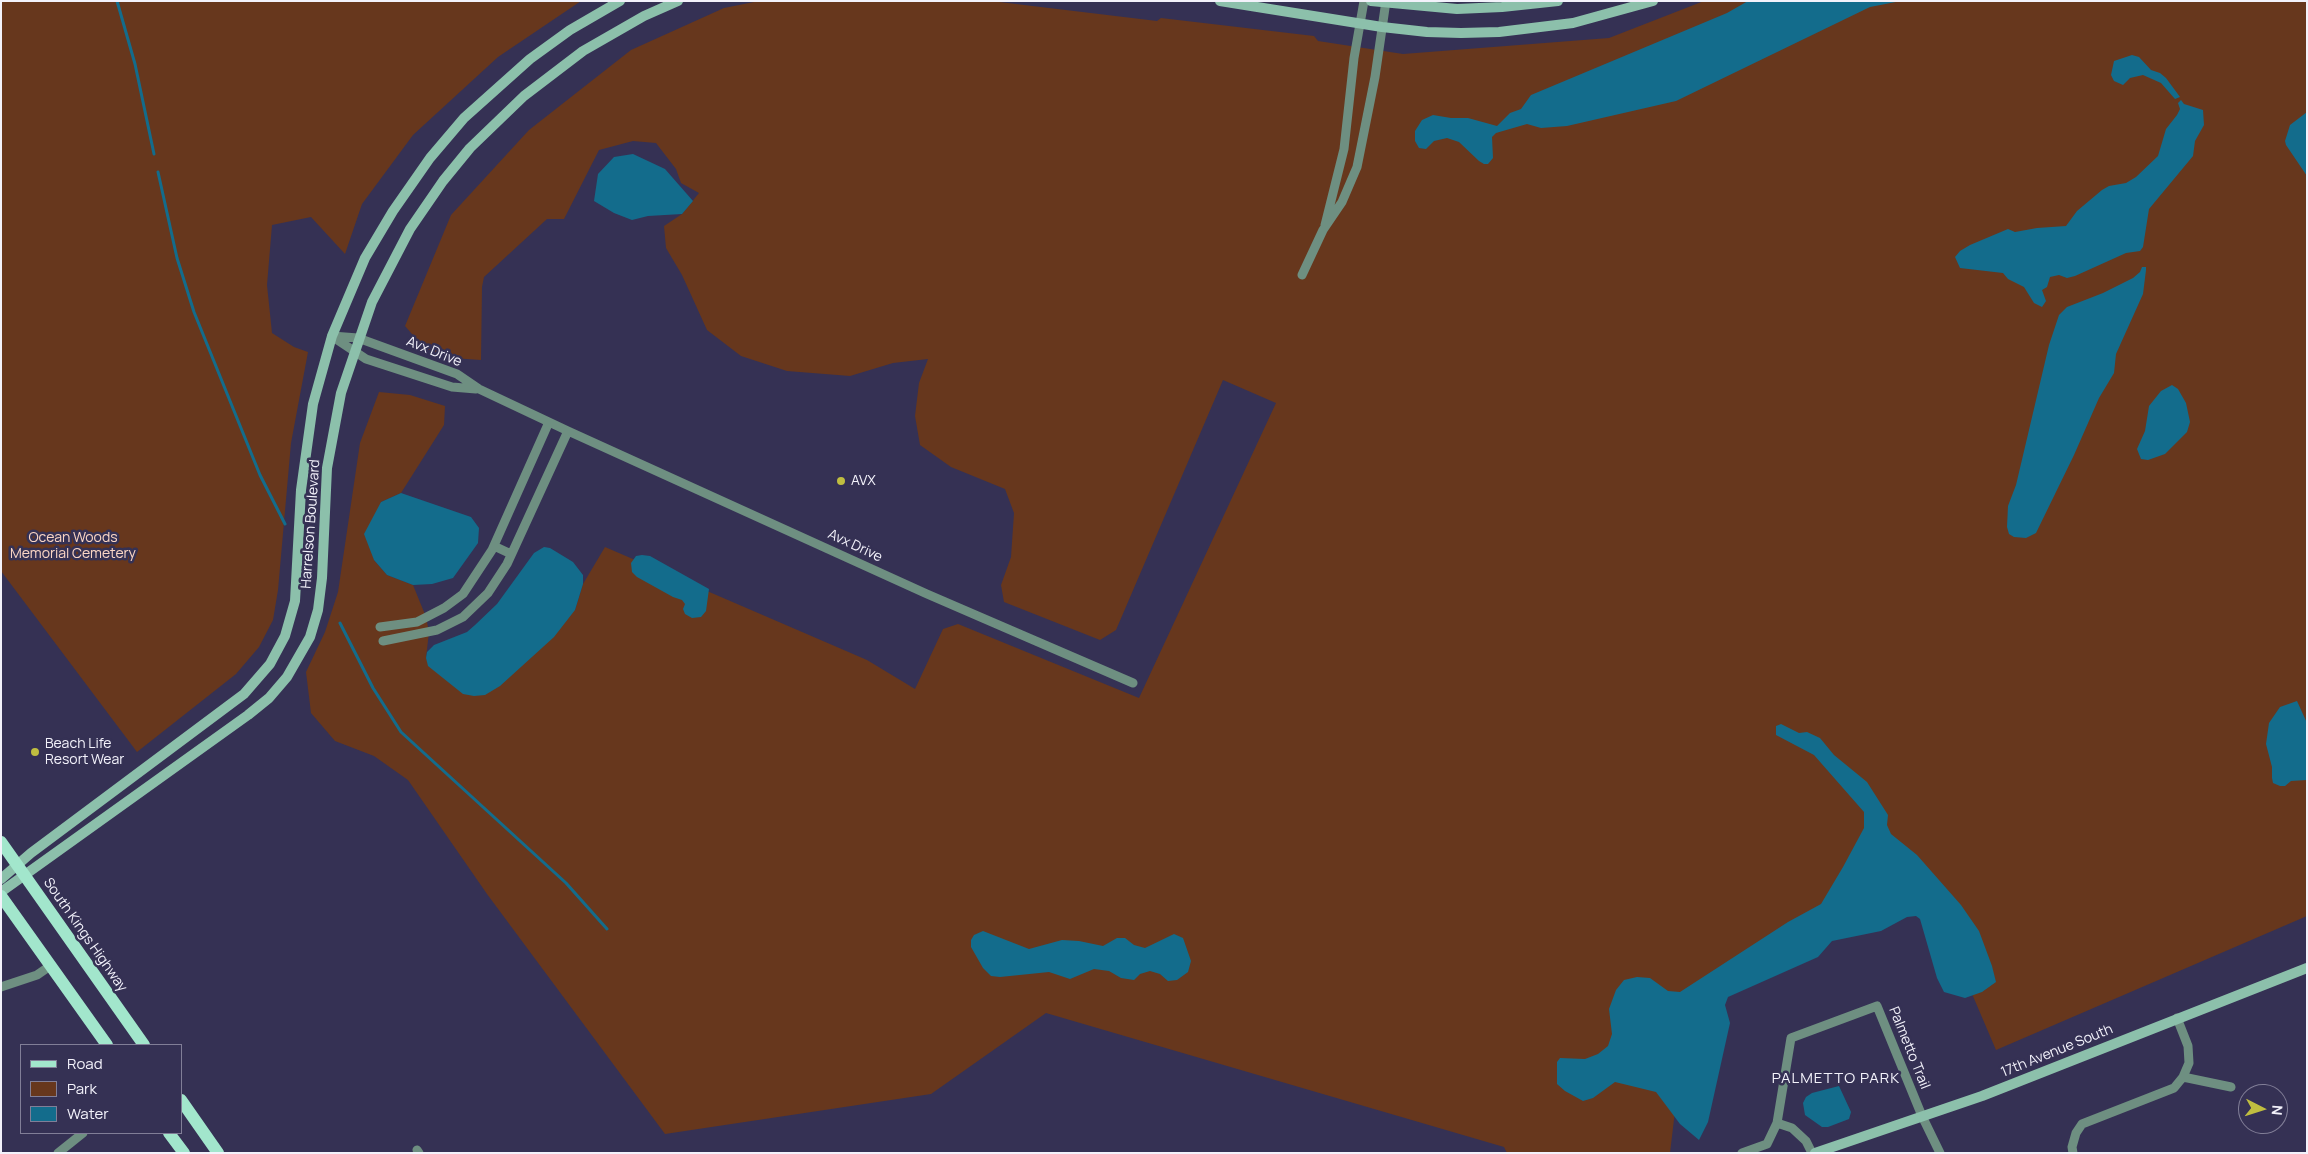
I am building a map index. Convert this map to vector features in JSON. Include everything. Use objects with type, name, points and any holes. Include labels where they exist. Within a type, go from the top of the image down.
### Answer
[{"type":"main road","name":"Harrelson Boulevard","points":[[1,879],[17,864],[244,694],[270,664],[285,636],[295,601],[301,490],[313,404],[332,336],[365,258],[393,211],[435,152],[470,113],[530,59],[570,30],[620,1]]},
{"type":"main road","name":"Harrelson Boulevard","points":[[1,892],[258,707],[278,689],[296,664],[310,637],[318,610],[322,578],[327,468],[341,394],[353,351],[385,273],[410,229],[443,181],[470,148],[504,114],[554,72],[618,30],[678,1]]},
{"type":"main road","points":[[1220,1],[1382,27],[1427,32],[1461,33],[1537,28],[1573,23],[1653,1]]},
{"type":"main road","points":[[1371,1],[1457,9],[1502,7],[1558,1]]},
{"type":"main road","points":[[1441,1],[1457,9]]},
{"type":"main road","name":"South Kings Highway","points":[[1,842],[143,1044]]},
{"type":"main road","points":[[1,896],[105,1044]]},
{"type":"main road","name":"17th Avenue South","points":[[1814,1153],[1982,1096],[2307,968]]},
{"type":"main road","points":[[182,1101],[218,1153]]},
{"type":"main road","points":[[170,1134],[184,1153]]},
{"type":"street","points":[[1323,230],[1344,149],[1354,58],[1364,1]]},
{"type":"street","points":[[1302,276],[1323,230],[1342,202],[1357,167],[1386,2]]},
{"type":"street","name":"Avx Drive","points":[[332,336],[358,338],[457,374],[479,389],[548,422],[927,594],[1132,683]]},
{"type":"street","points":[[332,336],[366,359],[452,387],[479,389]]},
{"type":"street","points":[[380,627],[417,622],[463,594],[494,546],[548,422]]},
{"type":"street","points":[[383,641],[437,630],[463,617],[488,593],[511,554],[568,431]]},
{"type":"street","points":[[494,546],[511,554]]},
{"type":"street","points":[[1,987],[37,975],[50,966]]},
{"type":"street","name":"Palmetto Trail","points":[[1776,1123],[1790,1038],[1877,1006],[1922,1116]]},
{"type":"street","points":[[2073,1153],[2074,1140],[2082,1124],[2174,1088],[2183,1077],[2189,1063],[2188,1046],[2177,1018]]},
{"type":"street","points":[[2183,1077],[2231,1087]]},
{"type":"street","points":[[1922,1116],[1940,1153]]},
{"type":"street","points":[[1742,1153],[1767,1144],[1776,1123],[1792,1128],[1806,1141],[1814,1153]]},
{"type":"street","points":[[58,1153],[82,1134]]},
{"type":"green space","name":"Ocean Woods Memorial Cemetery","points":[[1,1],[581,1],[498,57],[413,135],[362,204],[345,254],[311,217],[272,225],[267,285],[272,333],[294,347],[308,352],[291,443],[278,590],[273,620],[259,647],[236,674],[137,752],[1,571]]},
{"type":"green space","points":[[759,1],[991,1],[1157,21],[1161,18],[1314,36],[1318,41],[1403,54],[1609,38],[1704,1],[2307,1],[2307,916],[1996,1050],[1925,884],[1689,993],[1670,1153],[1507,1153],[1504,1147],[1046,1013],[931,1094],[665,1134],[487,894],[408,780],[374,756],[335,741],[311,713],[306,672],[325,632],[338,592],[360,443],[379,392],[410,395],[445,406],[444,425],[401,493],[381,502],[374,560],[387,575],[413,585],[426,617],[429,632],[426,658],[575,610],[583,584],[605,547],[867,660],[915,689],[943,629],[958,624],[1139,698],[1276,403],[1223,380],[1116,630],[1100,640],[1004,602],[1001,585],[1011,557],[1014,513],[1005,489],[951,467],[920,445],[915,416],[919,383],[928,359],[893,363],[850,376],[787,371],[741,356],[707,330],[682,275],[666,248],[664,226],[682,214],[699,193],[681,183],[676,169],[656,143],[633,141],[599,150],[564,219],[547,219],[484,277],[482,287],[481,360],[452,358],[424,348],[405,326],[451,215],[529,130],[631,50],[724,8]]},
{"type":"water","points":[[1748,1],[1901,1],[1870,7],[1676,101],[1567,126],[1541,128],[1527,124],[1496,133],[1492,137],[1493,158],[1488,164],[1479,161],[1459,142],[1447,138],[1434,141],[1426,149],[1419,148],[1415,141],[1415,131],[1422,120],[1433,115],[1468,118],[1497,126],[1510,113],[1521,109],[1531,95],[1727,13]]},
{"type":"water","points":[[2132,55],[2139,57],[2151,70],[2160,73],[2166,78],[2180,97],[2175,99],[2161,83],[2143,75],[2130,78],[2123,85],[2114,81],[2111,75],[2114,61]]},
{"type":"water","points":[[2181,100],[2184,104],[2203,110],[2204,125],[2195,141],[2193,156],[2149,209],[2143,247],[2140,251],[2126,253],[2075,276],[2067,278],[2059,275],[2050,277],[2047,287],[2042,290],[2046,301],[2042,307],[2034,303],[2024,287],[2008,279],[2003,273],[1960,268],[1955,257],[1960,251],[1970,245],[2008,229],[2015,232],[2066,226],[2077,211],[2102,190],[2109,186],[2126,183],[2136,177],[2158,156],[2166,129],[2177,115],[2180,109],[2178,103]]},
{"type":"water","points":[[2307,112],[2307,176],[2285,141],[2290,125]]},
{"type":"water","points":[[633,154],[665,169],[693,201],[682,214],[648,216],[632,220],[614,213],[594,201],[598,174],[614,157]]},
{"type":"water","points":[[2142,267],[2146,267],[2143,294],[2116,354],[2114,373],[2099,398],[2036,533],[2026,538],[2014,537],[2009,534],[2007,527],[2008,506],[2016,485],[2049,345],[2059,315],[2067,307],[2103,293],[2133,278],[2140,272]]},
{"type":"water","points":[[2172,385],[2178,389],[2186,403],[2190,422],[2187,432],[2165,454],[2148,460],[2141,459],[2137,449],[2145,431],[2149,406],[2161,391]]},
{"type":"water","points":[[401,493],[471,517],[479,528],[478,543],[453,578],[432,584],[413,585],[387,575],[374,560],[364,534],[381,502]]},
{"type":"water","points":[[544,547],[550,548],[573,562],[583,575],[583,584],[575,610],[554,637],[500,686],[485,695],[463,694],[428,666],[427,652],[434,645],[467,632],[475,625],[497,604],[534,553]]},
{"type":"water","points":[[636,556],[650,556],[709,589],[706,611],[701,617],[692,618],[685,614],[683,609],[685,604],[682,600],[637,577],[632,572],[631,563]]},
{"type":"water","points":[[2297,701],[2307,723],[2307,780],[2291,781],[2285,786],[2280,786],[2273,783],[2272,767],[2266,744],[2269,723],[2280,707]]},
{"type":"water","points":[[1781,724],[1799,733],[1807,732],[1820,738],[1834,755],[1867,782],[1888,815],[1887,825],[1891,834],[1917,855],[1961,905],[1979,931],[1996,982],[1982,992],[1965,998],[1944,992],[1937,978],[1920,919],[1916,916],[1907,917],[1881,931],[1832,941],[1818,957],[1728,997],[1725,1005],[1730,1023],[1708,1122],[1699,1140],[1680,1124],[1656,1092],[1615,1082],[1593,1098],[1583,1101],[1565,1091],[1557,1084],[1557,1062],[1560,1058],[1585,1059],[1598,1054],[1608,1046],[1612,1034],[1609,1009],[1616,990],[1624,980],[1637,977],[1650,978],[1668,991],[1680,992],[1788,922],[1821,904],[1843,867],[1864,828],[1864,812],[1814,755],[1776,735],[1776,726]]},
{"type":"water","points":[[983,931],[1029,949],[1062,940],[1103,946],[1117,938],[1125,938],[1134,945],[1145,948],[1174,934],[1183,938],[1191,961],[1188,972],[1177,980],[1168,981],[1160,974],[1150,971],[1140,974],[1134,980],[1121,978],[1109,971],[1094,969],[1070,979],[1049,972],[1000,977],[991,976],[983,968],[971,947],[971,940],[974,935]]},
{"type":"water","points":[[1839,1086],[1851,1112],[1849,1119],[1828,1127],[1822,1127],[1805,1115],[1803,1103],[1806,1097],[1812,1093]]},
{"type":"waterway","points":[[117,1],[135,64],[154,154]]},
{"type":"waterway","points":[[158,172],[177,258],[194,312],[260,475],[285,524]]},
{"type":"waterway","points":[[340,623],[373,688],[401,732],[566,883],[607,929]]},
{"type":"place","name":"AVX","points":[[841,481]]},
{"type":"place","name":"Beach Life Resort Wear","points":[[35,752]]},
{"type":"district","name":"PALMETTO PARK","points":[[1836,1079]]}]
